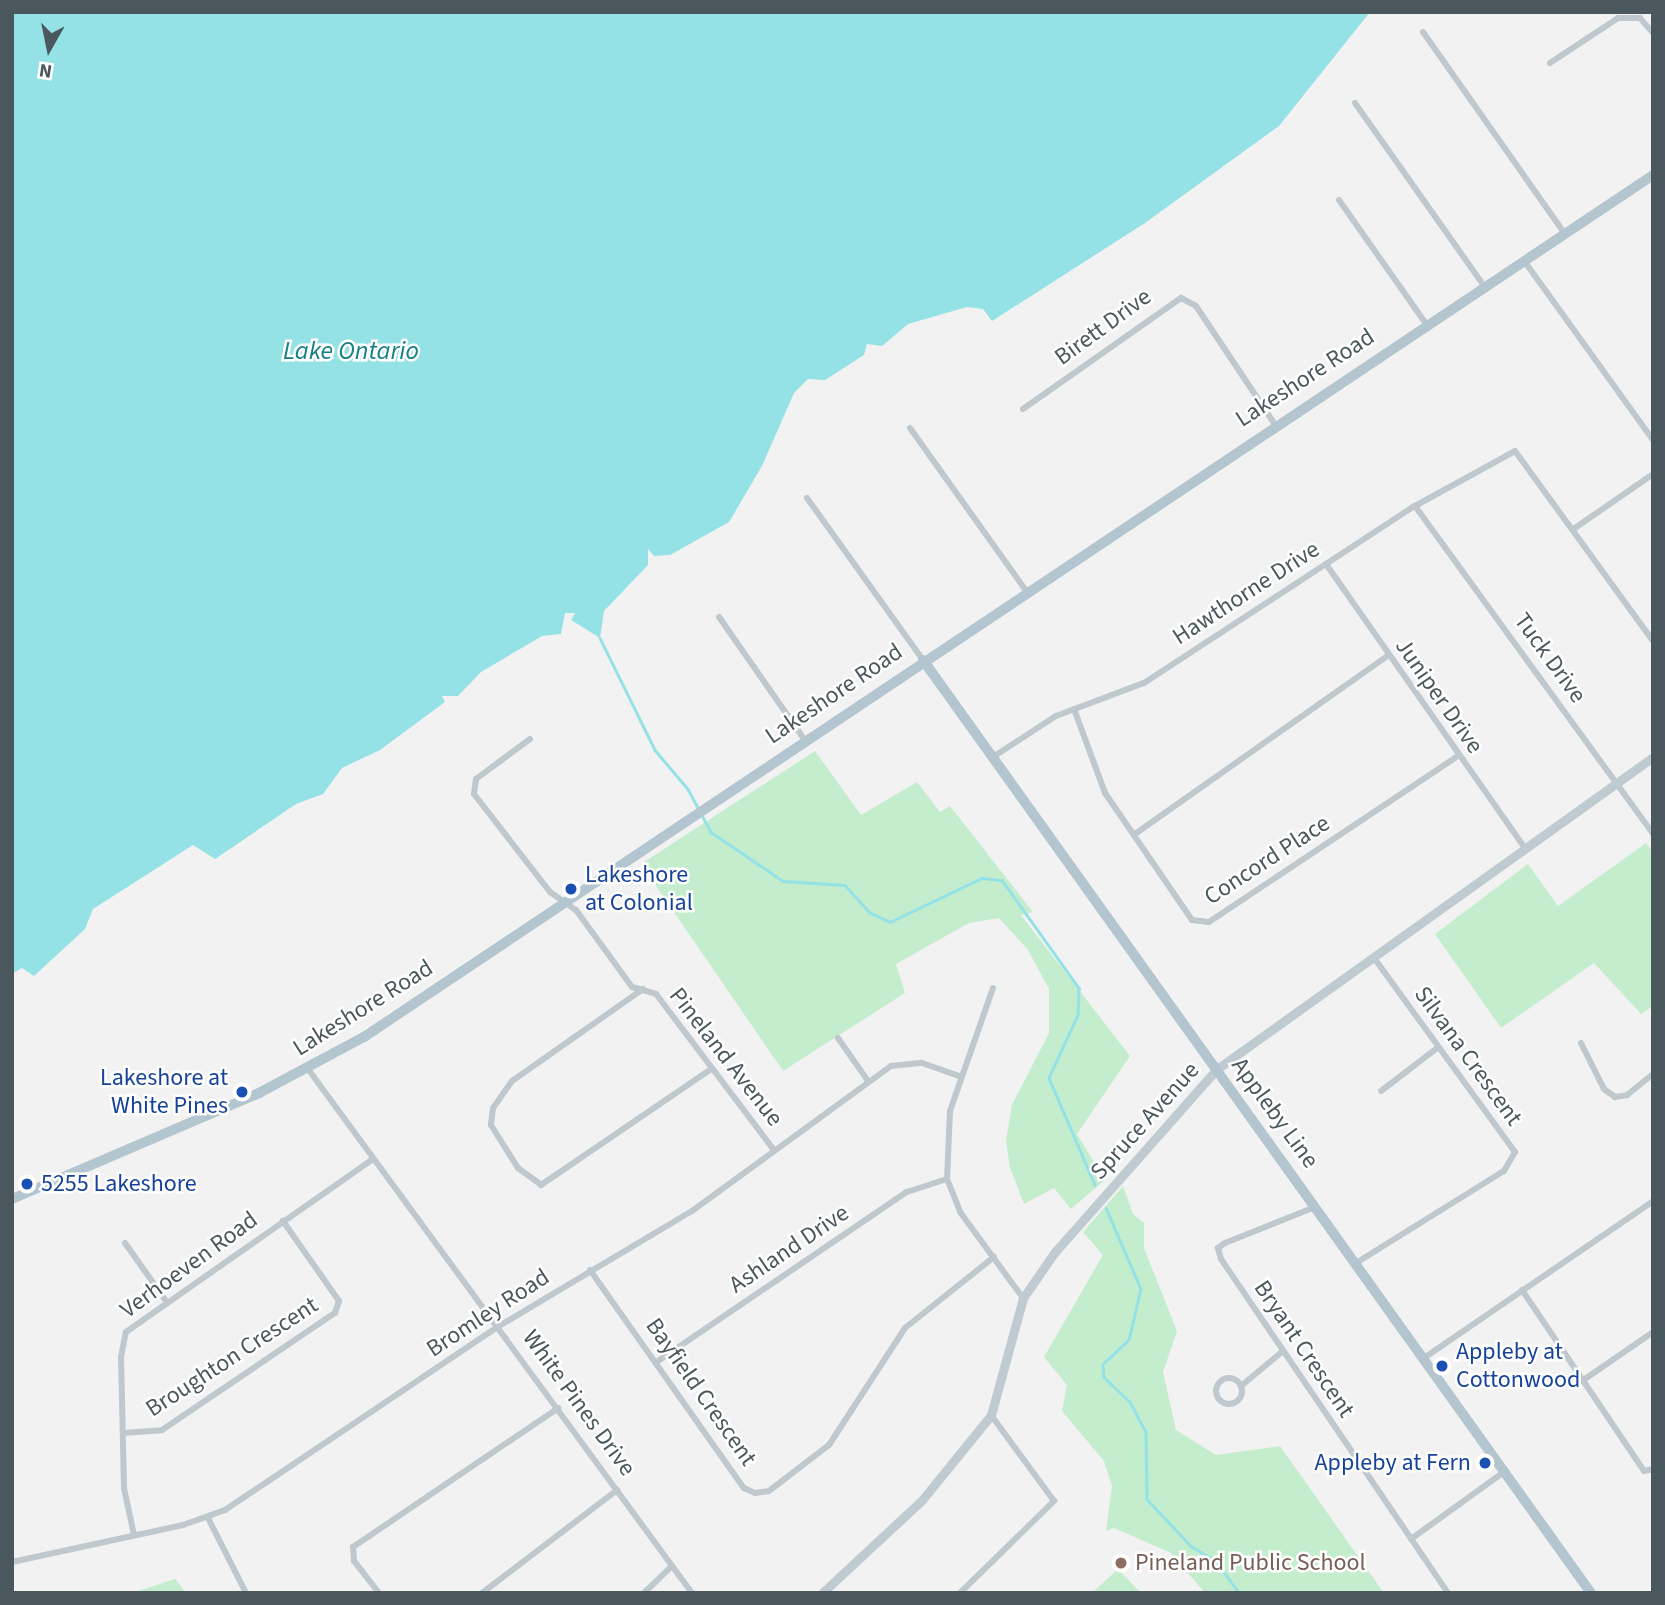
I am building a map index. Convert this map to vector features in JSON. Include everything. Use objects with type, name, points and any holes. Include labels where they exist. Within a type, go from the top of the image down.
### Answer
[{"type":"main road","name":"Lakeshore Road","points":[[12,1199],[308,1069],[1027,592],[1274,423],[1525,262],[1653,175]]},
{"type":"main road","name":"Appleby Line","points":[[923,660],[1317,1206],[1591,1593]]},
{"type":"street","points":[[1550,64],[1618,18],[1640,18],[1653,33]]},
{"type":"street","points":[[1423,32],[1565,234]]},
{"type":"street","points":[[1354,103],[1485,287]]},
{"type":"street","points":[[1339,200],[1426,324]]},
{"type":"street","points":[[1525,262],[1653,440]]},
{"type":"street","name":"Birett Drive","points":[[1023,409],[1181,298],[1196,306],[1274,423]]},
{"type":"street","points":[[910,428],[1027,592]]},
{"type":"street","name":"Hawthorne Drive","points":[[993,757],[1074,709],[1144,683],[1415,506],[1515,451],[1575,528]]},
{"type":"street","points":[[1653,474],[1575,528],[1653,641]]},
{"type":"street","points":[[807,498],[923,660]]},
{"type":"street","name":"Tuck Drive","points":[[1415,506],[1653,834]]},
{"type":"street","name":"Juniper Drive","points":[[1326,564],[1387,656],[1524,848]]},
{"type":"street","points":[[719,617],[804,739]]},
{"type":"street","points":[[1135,834],[1387,656]]},
{"type":"street","name":"Concord Place","points":[[1074,709],[1105,793],[1192,920],[1209,922],[1458,756]]},
{"type":"street","name":"Pineland Avenue","points":[[530,738],[476,779],[474,794],[632,987],[656,994],[774,1150]]},
{"type":"street","name":"Spruce Avenue","points":[[822,1593],[922,1500],[991,1415],[1023,1298],[1054,1253],[1217,1069],[1653,757]]},
{"type":"street","name":"Silvana Crescent","points":[[1356,1263],[1512,1163],[1516,1153],[1374,958]]},
{"type":"street","points":[[993,988],[962,1077],[944,1144],[947,1180],[960,1212],[1023,1298]]},
{"type":"street","points":[[643,989],[512,1081],[493,1108],[491,1125],[518,1168],[541,1185],[711,1069]]},
{"type":"street","points":[[838,1038],[868,1081]]},
{"type":"street","points":[[1581,1043],[1604,1089],[1615,1097],[1627,1096],[1653,1074]]},
{"type":"street","points":[[1381,1091],[1437,1048]]},
{"type":"street","name":"Bromley Road","points":[[12,1562],[208,1518],[499,1326],[692,1210],[891,1066],[922,1063],[962,1077]]},
{"type":"street","name":"White Pines Drive","points":[[308,1069],[499,1326],[692,1593]]},
{"type":"street","name":"Verhoeven Road","points":[[134,1535],[123,1433],[122,1343],[130,1327],[373,1159]]},
{"type":"street","name":"Ashland Drive","points":[[658,1361],[907,1192],[947,1180]]},
{"type":"street","points":[[1424,1358],[1653,1201]]},
{"type":"street","name":"Bryant Crescent","points":[[1317,1206],[1218,1248],[1226,1271],[1252,1299],[1283,1351],[1448,1593]]},
{"type":"street","name":"Broughton Crescent","points":[[123,1433],[162,1430],[335,1313],[339,1301],[283,1222]]},
{"type":"street","points":[[125,1243],[166,1301]]},
{"type":"street","name":"Bayfield Crescent","points":[[590,1270],[658,1361],[744,1488],[769,1491],[829,1445],[905,1328],[995,1257]]},
{"type":"street","points":[[1522,1290],[1644,1471],[1653,1469]]},
{"type":"street","points":[[1582,1381],[1653,1332]]},
{"type":"street","points":[[1241,1386],[1223,1378],[1217,1397],[1237,1402],[1241,1386],[1283,1351]]},
{"type":"street","points":[[379,1593],[354,1561],[354,1547],[558,1408]]},
{"type":"street","points":[[960,1593],[1054,1501],[991,1415]]},
{"type":"street","points":[[1411,1539],[1504,1472]]},
{"type":"street","points":[[482,1593],[617,1490]]},
{"type":"street","points":[[208,1518],[246,1593]]},
{"type":"street","points":[[644,1593],[673,1566]]},
{"type":"green space","points":[[815,751],[861,815],[917,782],[940,812],[950,806],[1033,912],[1021,915],[1130,1056],[1077,1134],[1105,1180],[1071,1209],[1054,1188],[1024,1204],[1010,1168],[1006,1141],[1012,1105],[1049,1033],[1049,989],[1028,950],[999,918],[969,923],[896,964],[905,993],[783,1071],[641,864]]},
{"type":"green space","points":[[1646,843],[1653,852],[1653,1006],[1641,1014],[1594,963],[1501,1028],[1435,934],[1528,864],[1558,906]]},
{"type":"green space","points":[[1123,1186],[1133,1214],[1144,1223],[1144,1248],[1177,1331],[1163,1372],[1176,1430],[1216,1455],[1280,1446],[1384,1593],[1205,1593],[1171,1553],[1114,1528],[1106,1531],[1112,1486],[1104,1461],[1062,1411],[1067,1385],[1044,1357],[1103,1255],[1083,1232]]},
{"type":"green space","points":[[1118,1569],[1141,1593],[1092,1593]]},
{"type":"green space","points":[[175,1579],[186,1593],[132,1593]]},
{"type":"water","name":"Lake Ontario","points":[[12,12],[1370,12],[1279,126],[1145,223],[992,321],[983,309],[967,307],[908,324],[882,346],[867,344],[864,355],[825,380],[808,379],[794,393],[762,466],[729,522],[670,555],[654,556],[648,549],[648,565],[604,611],[600,638],[571,620],[575,613],[565,613],[561,634],[542,636],[481,672],[458,696],[442,696],[445,702],[380,750],[342,768],[323,794],[296,804],[215,859],[193,845],[93,909],[85,929],[34,976],[22,968],[12,974]]},
{"type":"waterway","points":[[600,638],[655,750],[688,789],[711,832],[783,881],[845,885],[869,912],[890,922],[982,878],[1002,880],[1079,988],[1078,1015],[1049,1078],[1095,1185]]},
{"type":"waterway","points":[[1106,1208],[1141,1289],[1129,1340],[1103,1364],[1104,1377],[1130,1402],[1146,1432],[1147,1499],[1191,1546],[1216,1561],[1239,1593]]},
{"type":"place","name":"Lakeshore at Colonial","points":[[571,889]]},
{"type":"place","name":"Lakeshore at White Pines","points":[[242,1092]]},
{"type":"place","name":"5255 Lakeshore","points":[[27,1184]]},
{"type":"place","name":"Appleby at Cottonwood","points":[[1442,1366]]},
{"type":"place","name":"Appleby at Fern","points":[[1485,1463]]},
{"type":"place","name":"Pineland Public School","points":[[1121,1563]]}]
